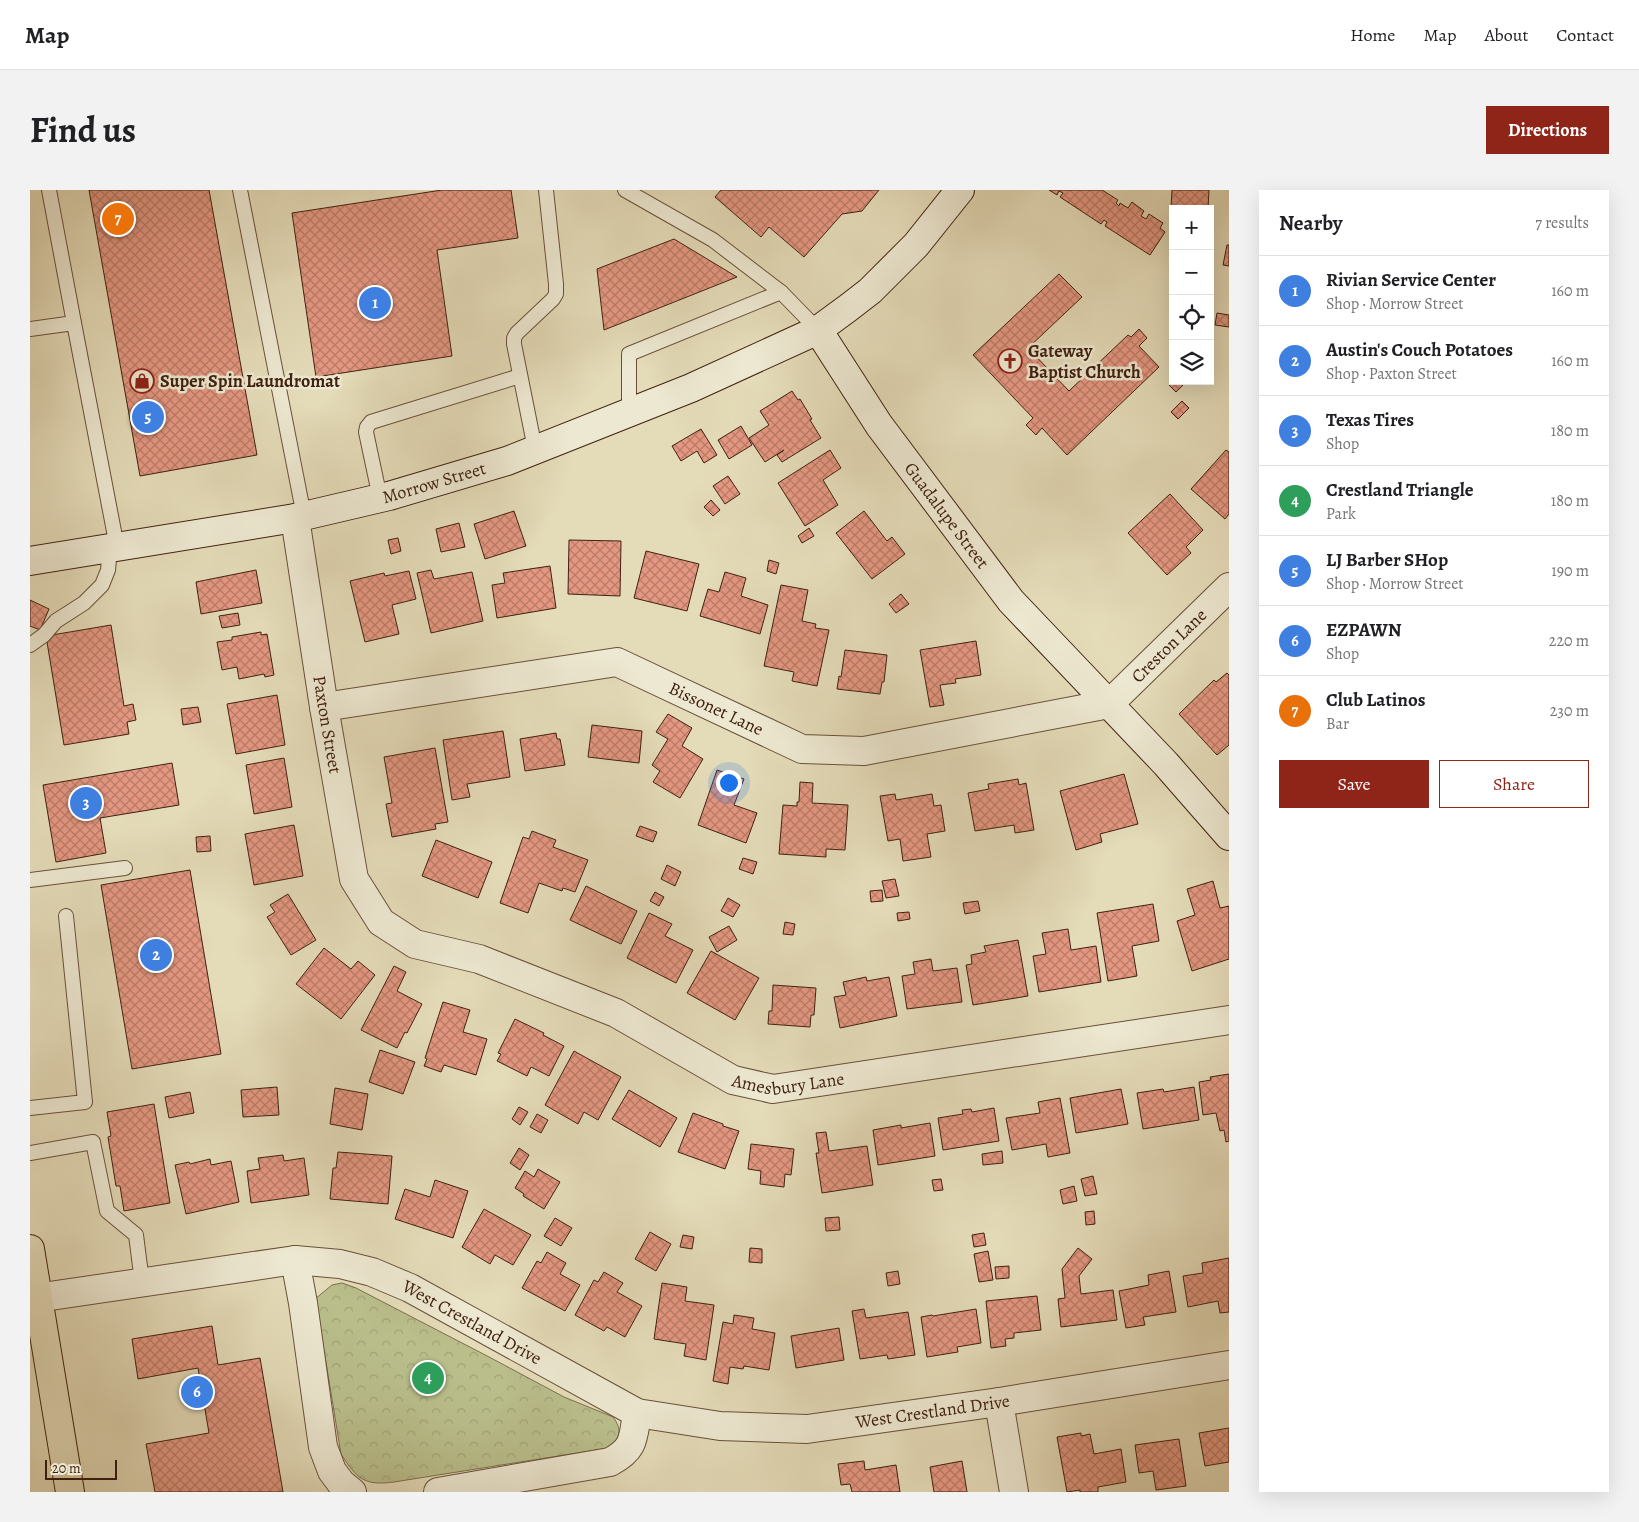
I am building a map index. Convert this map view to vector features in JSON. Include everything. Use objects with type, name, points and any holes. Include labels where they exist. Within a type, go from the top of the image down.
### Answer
[{"type":"main road","points":[[30,1249],[34,1298],[70,1492]]},
{"type":"street","points":[[818,330],[870,291],[916,245],[960,190]]},
{"type":"street","name":"Morrow Street","points":[[30,561],[300,517],[380,498],[507,461],[691,388],[818,330]]},
{"type":"street","name":"Guadalupe Street","points":[[818,330],[879,425],[1011,601],[1166,764],[1229,836]]},
{"type":"street","name":"Paxton Street","points":[[300,517],[324,708],[354,879],[381,922]]},
{"type":"street","name":"Creston Lane","points":[[1109,704],[1229,587]]},
{"type":"street","name":"Bissonet Lane","points":[[324,708],[617,662],[802,749],[864,751],[1109,704]]},
{"type":"street","name":"Amesbury Lane","points":[[381,922],[415,944],[479,959],[616,1013],[733,1080],[773,1089],[1229,1020]]},
{"type":"street","points":[[295,1260],[303,1303],[323,1447],[332,1471],[352,1492]]},
{"type":"street","name":"West Crestland Drive","points":[[34,1298],[295,1260],[340,1264],[372,1272],[410,1288],[637,1413],[720,1426],[807,1429],[1000,1402],[1229,1365]]},
{"type":"street","points":[[1000,1402],[1014,1492]]},
{"type":"street","points":[[438,1492],[610,1462],[619,1457],[632,1444],[637,1413]]},
{"type":"lane","points":[[30,645],[44,635],[56,622],[84,602],[102,585],[113,548],[50,190]]},
{"type":"lane","points":[[240,190],[300,517]]},
{"type":"lane","points":[[535,450],[514,338],[553,299],[556,288],[546,190]]},
{"type":"lane","points":[[625,190],[713,240],[781,292],[818,330]]},
{"type":"lane","points":[[629,412],[629,354],[781,292]]},
{"type":"lane","points":[[30,329],[74,323]]},
{"type":"lane","points":[[380,498],[366,432],[371,422],[520,376]]},
{"type":"lane","points":[[30,880],[125,868]]},
{"type":"lane","points":[[30,1108],[85,1102],[66,916]]},
{"type":"lane","points":[[30,1153],[93,1142],[107,1212],[136,1235],[142,1282]]},
{"type":"green space","points":[[342,1283],[356,1288],[564,1397],[613,1417],[619,1429],[616,1441],[609,1448],[394,1482],[375,1483],[362,1479],[341,1454],[324,1350],[318,1327],[315,1299],[332,1285]]},
{"type":"building","points":[[89,190],[209,190],[257,455],[140,476]]},
{"type":"building","points":[[442,190],[511,190],[518,238],[437,250],[452,356],[316,377],[292,213]]},
{"type":"building","points":[[721,190],[879,190],[862,211],[842,214],[804,257],[769,227],[761,237],[715,197]]},
{"type":"building","points":[[1049,190],[1102,190],[1118,200],[1116,203],[1119,206],[1120,203],[1128,208],[1132,202],[1144,211],[1141,216],[1146,219],[1149,214],[1163,223],[1160,228],[1165,232],[1150,255],[1105,226],[1107,222],[1104,220],[1101,224],[1060,197],[1063,193],[1059,191],[1057,195]]},
{"type":"building","points":[[1172,190],[1209,190],[1208,205],[1171,205]]},
{"type":"building","points":[[674,239],[737,277],[604,330],[597,269]]},
{"type":"building","points":[[1227,245],[1229,245],[1229,266],[1223,265]]},
{"type":"building","name":"Gateway Baptist Church","points":[[1059,274],[1082,297],[1028,348],[1069,391],[1128,335],[1131,337],[1139,329],[1147,338],[1139,346],[1159,367],[1067,455],[1042,428],[1036,435],[1026,425],[1033,418],[973,355]]},
{"type":"building","points":[[1217,313],[1229,315],[1229,327],[1215,325]]},
{"type":"building","points":[[1169,385],[1183,385],[1176,392]]},
{"type":"building","points":[[792,391],[798,400],[800,399],[821,438],[782,462],[777,455],[784,450],[765,462],[749,438],[769,425],[760,411]]},
{"type":"building","points":[[1182,401],[1189,408],[1178,419],[1171,412]]},
{"type":"building","points":[[741,426],[752,445],[729,459],[718,440]]},
{"type":"building","points":[[701,429],[717,455],[704,463],[697,451],[681,461],[672,446]]},
{"type":"building","points":[[830,450],[841,468],[823,480],[838,505],[805,526],[778,483]]},
{"type":"building","points":[[1226,450],[1229,452],[1229,514],[1225,519],[1191,489]]},
{"type":"building","points":[[728,476],[740,494],[725,504],[713,486]]},
{"type":"building","points":[[1170,494],[1203,530],[1186,547],[1191,553],[1167,575],[1128,533]]},
{"type":"building","points":[[711,500],[720,510],[713,516],[704,507]]},
{"type":"building","points":[[514,511],[526,546],[485,559],[474,524]]},
{"type":"building","points":[[864,511],[887,541],[892,537],[905,554],[872,579],[836,533]]},
{"type":"building","points":[[459,523],[465,547],[441,552],[436,529]]},
{"type":"building","points":[[809,528],[814,536],[802,543],[798,536]]},
{"type":"building","points":[[398,538],[401,551],[391,554],[388,540]]},
{"type":"building","points":[[569,540],[621,541],[620,596],[568,594]]},
{"type":"building","points":[[646,551],[699,564],[687,611],[634,598]]},
{"type":"building","points":[[769,560],[779,563],[776,574],[767,571]]},
{"type":"building","points":[[550,566],[556,608],[497,618],[492,585],[505,583],[503,573]]},
{"type":"building","points":[[256,570],[262,603],[201,614],[196,582]]},
{"type":"building","points":[[431,570],[434,579],[472,572],[483,621],[431,633],[417,573]]},
{"type":"building","points":[[409,571],[416,599],[392,605],[399,634],[365,642],[350,581],[384,573],[385,576]]},
{"type":"building","points":[[725,572],[746,578],[741,596],[768,605],[760,634],[700,616],[708,589],[719,592]]},
{"type":"building","points":[[781,585],[808,590],[802,621],[816,624],[815,628],[829,630],[817,686],[792,681],[794,672],[764,666]]},
{"type":"building","points":[[901,594],[909,604],[896,613],[889,604]]},
{"type":"building","points":[[30,600],[49,609],[40,630],[30,626]]},
{"type":"building","points":[[238,613],[240,625],[222,628],[219,616]]},
{"type":"building","points":[[111,625],[124,706],[133,704],[136,720],[127,722],[129,734],[64,745],[46,636]]},
{"type":"building","points":[[261,632],[261,635],[267,634],[274,675],[265,677],[264,674],[239,679],[237,667],[222,670],[217,642],[232,640],[232,637]]},
{"type":"building","points":[[976,641],[981,675],[955,679],[956,683],[940,685],[944,705],[930,707],[920,650]]},
{"type":"building","points":[[845,650],[887,655],[884,682],[882,682],[880,694],[837,689],[839,676],[841,677]]},
{"type":"building","points":[[1227,673],[1229,675],[1229,745],[1217,755],[1179,714],[1214,680],[1216,682]]},
{"type":"building","points":[[277,695],[285,745],[236,754],[227,704]]},
{"type":"building","points":[[198,707],[201,722],[183,725],[181,709]]},
{"type":"building","points":[[668,714],[692,728],[682,746],[703,759],[680,798],[653,782],[660,771],[652,765],[668,739],[656,732]]},
{"type":"building","points":[[592,725],[642,731],[639,763],[588,757]]},
{"type":"building","points":[[503,731],[510,777],[467,784],[470,797],[452,800],[443,740]]},
{"type":"building","points":[[556,733],[557,739],[560,739],[565,765],[525,771],[520,739]]},
{"type":"building","points":[[435,748],[448,822],[435,824],[436,829],[392,837],[386,804],[392,803],[384,757]]},
{"type":"building","points":[[284,758],[292,807],[254,814],[246,765]]},
{"type":"building","points":[[172,763],[179,805],[100,818],[106,853],[56,862],[43,785]]},
{"type":"building","points":[[717,770],[744,779],[734,805],[757,813],[746,843],[698,825]]},
{"type":"building","points":[[1124,774],[1138,824],[1100,834],[1102,842],[1076,850],[1060,791]]},
{"type":"building","points":[[1018,779],[1019,785],[1026,783],[1034,830],[1015,833],[1014,825],[975,831],[968,793],[989,789],[988,784]]},
{"type":"building","points":[[800,782],[813,783],[812,803],[848,805],[845,850],[826,849],[826,857],[779,854],[783,805],[797,806]]},
{"type":"building","points":[[895,794],[896,800],[932,794],[934,806],[941,805],[945,831],[927,834],[931,857],[903,861],[900,839],[888,841],[880,796]]},
{"type":"building","points":[[294,825],[303,876],[254,885],[245,834]]},
{"type":"building","points":[[640,826],[657,832],[653,842],[636,836]]},
{"type":"building","points":[[532,831],[556,840],[553,847],[588,860],[575,892],[563,888],[562,891],[539,883],[528,913],[500,903],[523,837],[529,839]]},
{"type":"building","points":[[210,836],[211,851],[197,852],[196,837]]},
{"type":"building","points":[[436,840],[492,862],[478,898],[422,876]]},
{"type":"building","points":[[743,858],[757,862],[753,874],[739,869]]},
{"type":"building","points":[[667,865],[681,872],[675,886],[661,879]]},
{"type":"building","points":[[190,870],[221,1054],[132,1069],[101,885]]},
{"type":"building","points":[[895,879],[899,896],[886,898],[882,881]]},
{"type":"building","points":[[1213,881],[1220,908],[1229,906],[1229,959],[1192,971],[1177,921],[1195,915],[1187,889]]},
{"type":"building","points":[[586,886],[637,911],[621,944],[570,920]]},
{"type":"building","points":[[882,890],[883,901],[871,902],[870,891]]},
{"type":"building","points":[[655,892],[664,897],[659,906],[650,901]]},
{"type":"building","points":[[288,894],[316,940],[291,955],[267,917],[275,912],[270,905]]},
{"type":"building","points":[[728,898],[740,905],[733,917],[721,911]]},
{"type":"building","points":[[978,901],[980,911],[965,914],[963,903]]},
{"type":"building","points":[[1153,904],[1159,941],[1132,946],[1137,976],[1108,981],[1097,913]]},
{"type":"building","points":[[909,912],[910,919],[898,921],[897,913]]},
{"type":"building","points":[[649,913],[672,924],[665,936],[693,950],[676,983],[627,958]]},
{"type":"building","points":[[785,922],[795,924],[793,935],[783,934]]},
{"type":"building","points":[[729,926],[737,940],[717,952],[709,937]]},
{"type":"building","points":[[1068,929],[1071,950],[1096,946],[1101,982],[1039,992],[1033,956],[1046,954],[1042,933]]},
{"type":"building","points":[[1018,940],[1028,996],[973,1005],[966,965],[972,964],[971,955],[986,952],[984,946]]},
{"type":"building","points":[[324,948],[351,969],[358,961],[375,975],[341,1019],[296,984]]},
{"type":"building","points":[[711,951],[759,978],[735,1020],[687,993]]},
{"type":"building","points":[[931,959],[933,971],[957,968],[962,1002],[907,1009],[902,976],[915,974],[913,962]]},
{"type":"building","points":[[394,966],[406,972],[397,991],[422,1004],[397,1048],[361,1030]]},
{"type":"building","points":[[866,977],[867,981],[889,977],[897,1016],[840,1028],[834,997],[846,995],[843,982]]},
{"type":"building","points":[[773,985],[816,988],[814,1015],[811,1015],[810,1027],[768,1024],[769,1011],[772,1011]]},
{"type":"building","points":[[443,1002],[470,1010],[463,1032],[487,1039],[476,1075],[444,1065],[441,1072],[424,1066]]},
{"type":"building","points":[[515,1019],[544,1033],[543,1035],[564,1046],[549,1076],[531,1067],[527,1076],[497,1061],[501,1054],[498,1053]]},
{"type":"building","points":[[380,1050],[415,1062],[403,1094],[369,1082]]},
{"type":"building","points":[[574,1051],[621,1077],[598,1120],[584,1112],[578,1124],[545,1105]]},
{"type":"building","points":[[1229,1074],[1229,1141],[1226,1142],[1224,1130],[1220,1131],[1216,1113],[1203,1115],[1199,1082],[1211,1080],[1210,1077]]},
{"type":"building","points":[[277,1087],[279,1115],[243,1117],[241,1090]]},
{"type":"building","points":[[1194,1087],[1199,1120],[1143,1129],[1137,1093],[1163,1089],[1164,1092]]},
{"type":"building","points":[[335,1088],[368,1094],[362,1130],[330,1124]]},
{"type":"building","points":[[1121,1089],[1128,1124],[1076,1133],[1070,1098]]},
{"type":"building","points":[[629,1090],[677,1118],[660,1147],[612,1119]]},
{"type":"building","points":[[190,1092],[194,1113],[169,1118],[165,1097]]},
{"type":"building","points":[[1060,1098],[1070,1153],[1048,1157],[1046,1144],[1012,1150],[1006,1118],[1040,1113],[1038,1102]]},
{"type":"building","points":[[154,1104],[170,1203],[124,1211],[120,1186],[116,1186],[108,1137],[111,1136],[107,1112]]},
{"type":"building","points":[[519,1107],[528,1112],[520,1125],[512,1119]]},
{"type":"building","points":[[994,1108],[999,1141],[943,1150],[938,1118],[963,1114],[962,1110],[971,1109],[972,1112]]},
{"type":"building","points":[[693,1113],[739,1131],[725,1169],[678,1152]]},
{"type":"building","points":[[537,1114],[548,1120],[541,1133],[530,1127]]},
{"type":"building","points":[[930,1123],[935,1156],[878,1165],[873,1130],[901,1125],[901,1128]]},
{"type":"building","points":[[826,1132],[829,1151],[867,1146],[873,1185],[822,1193],[816,1153],[819,1153],[816,1133]]},
{"type":"building","points":[[751,1144],[794,1149],[791,1175],[785,1174],[784,1187],[760,1184],[761,1171],[748,1169]]},
{"type":"building","points":[[519,1148],[529,1155],[520,1170],[510,1163]]},
{"type":"building","points":[[1002,1151],[1003,1163],[983,1165],[982,1154]]},
{"type":"building","points":[[338,1152],[392,1156],[388,1204],[330,1199],[333,1168],[336,1168]]},
{"type":"building","points":[[283,1155],[284,1161],[304,1158],[309,1195],[251,1203],[247,1171],[260,1169],[258,1158]]},
{"type":"building","points":[[210,1159],[211,1165],[231,1161],[239,1202],[186,1214],[175,1165],[189,1162],[190,1164]]},
{"type":"building","points":[[538,1169],[560,1182],[544,1209],[523,1196],[524,1194],[515,1188],[525,1171],[534,1177]]},
{"type":"building","points":[[1093,1176],[1097,1194],[1085,1196],[1081,1179]]},
{"type":"building","points":[[941,1179],[943,1190],[934,1191],[932,1180]]},
{"type":"building","points":[[435,1180],[468,1191],[453,1238],[395,1219],[405,1189],[430,1197]]},
{"type":"building","points":[[1074,1186],[1077,1201],[1063,1204],[1060,1190]]},
{"type":"building","points":[[484,1209],[531,1235],[513,1265],[495,1255],[490,1264],[462,1247]]},
{"type":"building","points":[[1094,1211],[1095,1224],[1086,1225],[1085,1212]]},
{"type":"building","points":[[839,1217],[840,1230],[826,1231],[825,1218]]},
{"type":"building","points":[[555,1218],[572,1228],[561,1246],[544,1236]]},
{"type":"building","points":[[650,1232],[671,1244],[656,1271],[635,1259]]},
{"type":"building","points":[[984,1233],[986,1245],[974,1247],[972,1235]]},
{"type":"building","points":[[683,1235],[694,1237],[692,1249],[680,1247]]},
{"type":"building","points":[[750,1248],[762,1249],[762,1263],[749,1262]]},
{"type":"building","points":[[1078,1248],[1092,1259],[1079,1276],[1081,1294],[1113,1290],[1117,1320],[1061,1327],[1058,1299],[1065,1298],[1062,1269]]},
{"type":"building","points":[[988,1251],[993,1280],[979,1282],[974,1254]]},
{"type":"building","points":[[547,1252],[566,1263],[560,1274],[580,1285],[565,1311],[522,1288],[537,1261],[541,1263]]},
{"type":"building","points":[[1229,1258],[1229,1312],[1220,1313],[1218,1301],[1188,1307],[1183,1276],[1203,1273],[1202,1263]]},
{"type":"building","points":[[1009,1266],[1009,1278],[996,1279],[995,1267]]},
{"type":"building","points":[[898,1271],[900,1284],[888,1286],[886,1273]]},
{"type":"building","points":[[1169,1271],[1176,1312],[1143,1317],[1145,1325],[1126,1328],[1119,1291],[1149,1285],[1148,1275]]},
{"type":"building","points":[[604,1272],[623,1283],[617,1292],[642,1306],[625,1337],[607,1327],[604,1331],[575,1315],[594,1280],[598,1282]]},
{"type":"building","points":[[662,1283],[687,1287],[685,1301],[714,1305],[706,1360],[684,1356],[686,1344],[654,1339]]},
{"type":"building","points":[[1037,1296],[1041,1330],[1014,1333],[1014,1338],[1005,1339],[1006,1346],[991,1348],[986,1301]]},
{"type":"building","points":[[864,1309],[866,1318],[908,1312],[915,1355],[888,1359],[887,1355],[860,1359],[852,1311]]},
{"type":"building","points":[[976,1309],[981,1343],[957,1347],[958,1352],[927,1357],[921,1317]]},
{"type":"building","points":[[734,1315],[754,1318],[752,1329],[775,1333],[769,1370],[744,1366],[743,1369],[730,1367],[728,1384],[713,1381],[723,1322],[733,1324]]},
{"type":"building","points":[[212,1326],[218,1365],[260,1358],[283,1492],[155,1492],[146,1444],[209,1433],[198,1368],[138,1379],[132,1339]]},
{"type":"building","points":[[839,1328],[844,1360],[796,1368],[791,1336]]},
{"type":"building","points":[[1229,1428],[1229,1462],[1205,1466],[1199,1433]]},
{"type":"building","points":[[1081,1433],[1081,1436],[1090,1434],[1094,1454],[1121,1449],[1126,1482],[1098,1487],[1098,1492],[1080,1492],[1080,1490],[1067,1492],[1057,1437]]},
{"type":"building","points":[[1179,1439],[1186,1486],[1156,1490],[1153,1471],[1139,1473],[1135,1445]]},
{"type":"building","points":[[864,1461],[865,1470],[896,1465],[900,1492],[852,1492],[850,1484],[841,1485],[838,1464]]},
{"type":"building","points":[[962,1461],[967,1492],[934,1492],[930,1467]]},
{"type":"place","name":"Club Latinos","points":[[118,219]]},
{"type":"place","name":"Rivian Service Center","points":[[375,303]]},
{"type":"place","name":"Gateway Baptist Church","points":[[1010,361]]},
{"type":"place","name":"Super Spin Laundromat","points":[[142,381]]},
{"type":"place","name":"LJ Barber SHop","points":[[148,417]]},
{"type":"place","name":"Texas Tires","points":[[86,803]]},
{"type":"place","name":"Austin's Couch Potatoes","points":[[156,955]]},
{"type":"place","name":"Crestland Triangle","points":[[428,1378]]},
{"type":"place","name":"EZPAWN","points":[[197,1392]]}]
